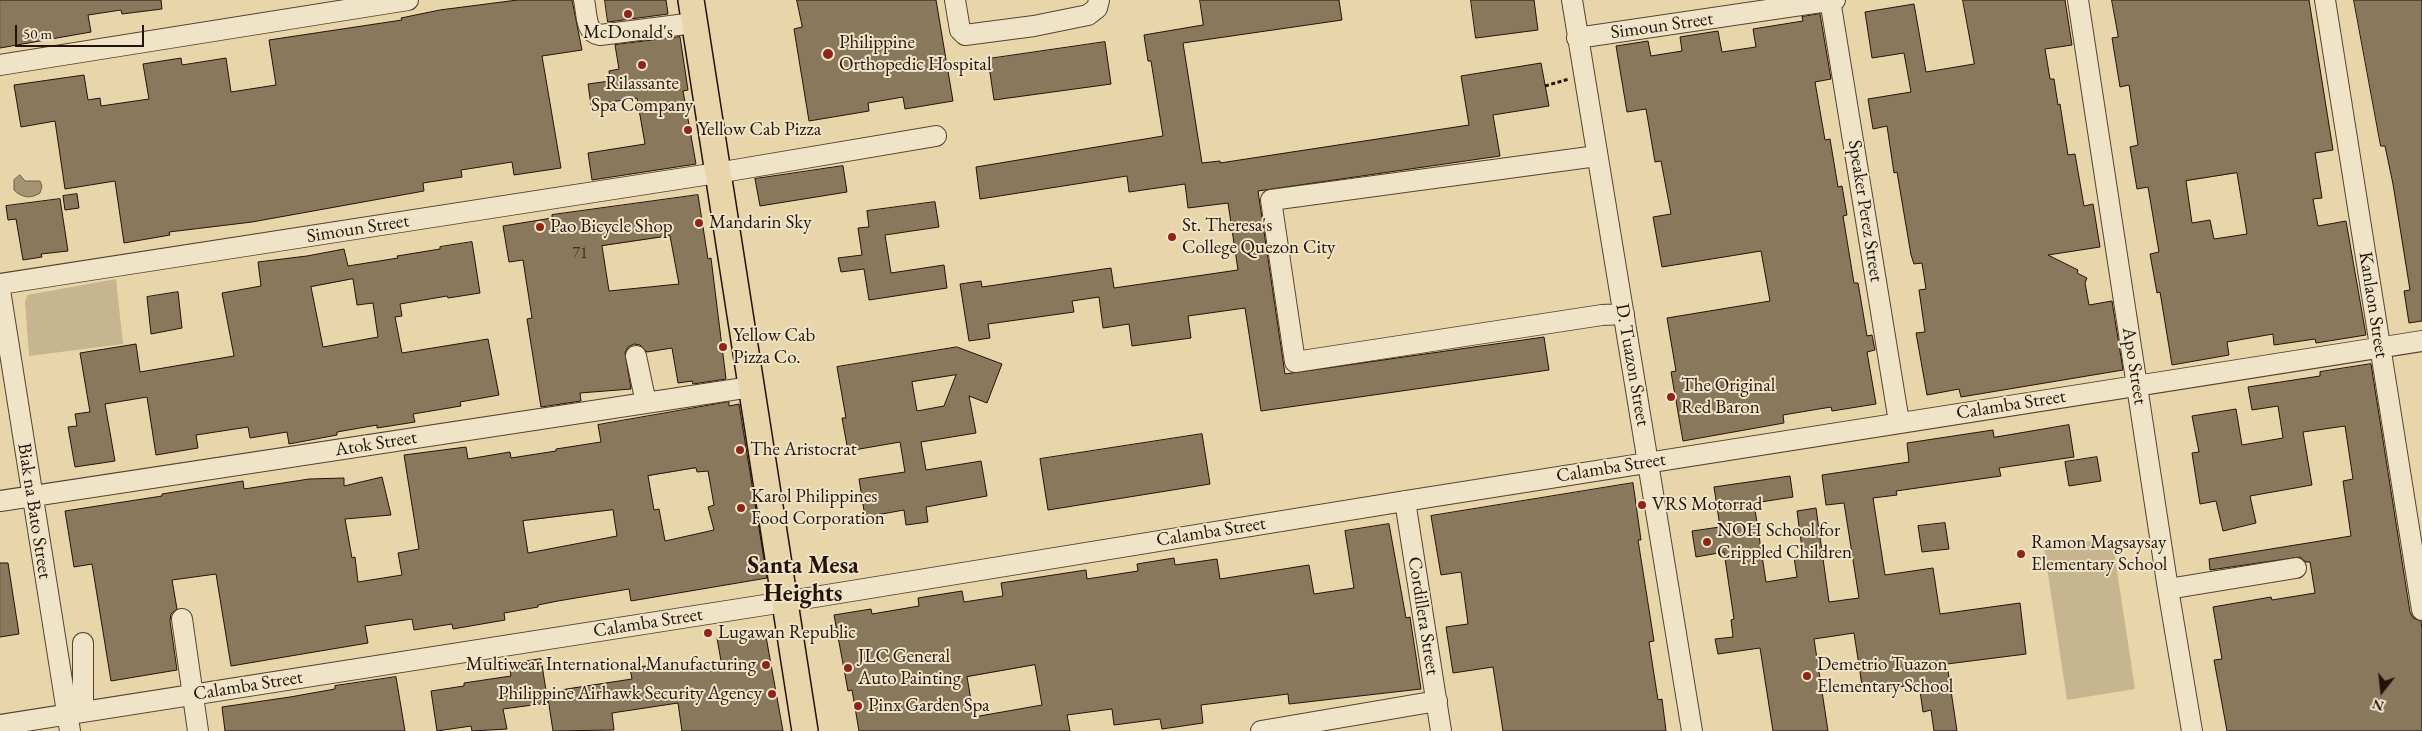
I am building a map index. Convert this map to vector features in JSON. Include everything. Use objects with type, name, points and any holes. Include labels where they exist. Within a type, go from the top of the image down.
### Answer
[{"type":"main road","points":[[692,12],[805,731]]},
{"type":"street","points":[[0,65],[408,0]]},
{"type":"street","points":[[584,0],[589,29],[594,34],[600,35],[692,12]]},
{"type":"street","points":[[955,0],[960,30],[965,35],[1034,26],[1088,15],[1098,8],[1099,0]]},
{"type":"street","name":"D. Tuazon Street","points":[[1572,0],[1692,731]]},
{"type":"street","name":"Simoun Street","points":[[1578,38],[1832,0]]},
{"type":"street","name":"Speaker Perez Street","points":[[1832,0],[1899,422]]},
{"type":"street","name":"Apo Street","points":[[2078,0],[2168,589],[2192,731]]},
{"type":"street","name":"Kanlaon Street","points":[[2325,0],[2422,610]]},
{"type":"street","name":"Simoun Street","points":[[0,284],[717,174],[936,136]]},
{"type":"street","points":[[1597,156],[1271,200],[1295,362],[1602,315],[1624,314]]},
{"type":"street","name":"Biak na Bato Street","points":[[0,290],[31,496],[74,719]]},
{"type":"street","name":"Calamba Street","points":[[0,724],[74,719],[192,694],[784,602],[1899,422],[2422,341]]},
{"type":"street","points":[[636,356],[646,403]]},
{"type":"street","name":"Atok Street","points":[[0,501],[751,387]]},
{"type":"street","name":"Cordillera Street","points":[[1405,501],[1441,731]]},
{"type":"street","points":[[2168,589],[2296,568]]},
{"type":"street","points":[[182,619],[198,731]]},
{"type":"street","points":[[74,719],[83,643]]},
{"type":"street","points":[[1261,731],[1437,701]]},
{"type":"path","points":[[1545,86],[1563,80]]},
{"type":"shaded area","points":[[20,175],[25,181],[40,181],[42,186],[40,193],[27,197],[20,195],[14,190],[14,180]]},
{"type":"shaded area","points":[[116,279],[123,344],[29,356],[25,302],[27,295]]},
{"type":"shaded area","points":[[2112,538],[2135,689],[2067,700],[2044,548]]},
{"type":"building","points":[[0,0],[161,0],[162,9],[122,14],[121,10],[88,15],[91,32],[0,48]]},
{"type":"building","points":[[518,0],[572,0],[582,50],[542,56],[561,168],[514,175],[512,162],[461,170],[462,177],[423,183],[424,191],[252,222],[169,232],[170,235],[124,243],[115,181],[65,189],[55,121],[21,127],[14,85],[84,75],[88,100],[100,98],[101,106],[149,99],[143,64],[181,58],[182,65],[226,58],[231,92],[276,85],[269,40],[402,20],[401,18],[440,10]]},
{"type":"building","points":[[605,0],[666,0],[668,14],[608,22]]},
{"type":"building","points":[[797,0],[936,0],[953,101],[905,109],[903,97],[868,103],[869,111],[809,121],[794,29],[802,27]]},
{"type":"building","points":[[1200,0],[1339,0],[1342,20],[1183,43],[1202,163],[1220,161],[1220,163],[1469,125],[1461,76],[1541,63],[1549,106],[1493,115],[1500,156],[1258,191],[1285,374],[1544,337],[1549,370],[1261,411],[1245,308],[1188,316],[1191,338],[1132,346],[1129,324],[1103,328],[1099,297],[1072,301],[1074,312],[988,324],[990,338],[969,341],[960,284],[981,281],[982,287],[1111,268],[1114,288],[1238,270],[1228,203],[1188,208],[1185,184],[1129,192],[1127,176],[980,199],[976,167],[1163,136],[1151,61],[1148,61],[1144,35],[1203,25]]},
{"type":"building","points":[[1471,0],[1534,0],[1538,30],[1476,38]]},
{"type":"building","points":[[1963,0],[2065,0],[2072,45],[2045,49],[2050,79],[2054,79],[2058,105],[2060,104],[2068,155],[2075,154],[2084,206],[2093,204],[2100,247],[2048,255],[2078,270],[2077,273],[2087,278],[2085,283],[2089,305],[2112,301],[2123,370],[1961,397],[1959,389],[1927,395],[1916,333],[1925,332],[1919,290],[1926,289],[1922,263],[1914,264],[1911,255],[1897,172],[1894,173],[1887,126],[1873,129],[1868,99],[1911,92],[1904,53],[1872,58],[1865,12],[1914,4],[1926,72],[1974,64]]},
{"type":"building","points":[[2112,0],[2309,0],[2333,150],[2315,153],[2322,198],[2313,199],[2318,226],[2346,221],[2366,335],[2316,343],[2315,339],[2274,345],[2273,334],[2227,342],[2229,355],[2172,365],[2160,292],[2157,293],[2150,254],[2159,252],[2148,187],[2137,189],[2130,147],[2138,145],[2129,85],[2120,87],[2112,38],[2118,37]],"holes":[[[2237,173],[2247,234],[2214,239],[2210,220],[2192,223],[2186,181]]]},
{"type":"building","points":[[2354,0],[2422,0],[2422,321],[2409,323],[2404,291],[2410,290],[2393,184],[2385,146],[2381,146]]},
{"type":"building","points":[[1820,14],[1831,79],[1815,82],[1825,140],[1830,139],[1838,187],[1842,186],[1847,215],[1843,216],[1854,283],[1858,283],[1867,336],[1872,335],[1875,350],[1867,352],[1876,404],[1832,411],[1831,407],[1783,415],[1784,423],[1683,441],[1671,372],[1676,371],[1667,318],[1770,301],[1761,251],[1662,267],[1653,217],[1671,214],[1661,161],[1655,162],[1646,109],[1627,112],[1616,46],[1648,41],[1651,56],[1682,51],[1680,37],[1718,31],[1722,52],[1756,47],[1753,29],[1803,21],[1802,17]]},
{"type":"building","points":[[680,37],[688,90],[683,91],[696,164],[592,180],[588,153],[645,144],[637,98],[591,105],[588,84],[610,81],[609,71],[619,69],[615,45]]},
{"type":"building","points":[[1105,42],[1111,84],[994,100],[988,59]]},
{"type":"building","points":[[843,166],[847,192],[760,206],[755,179]]},
{"type":"building","points":[[77,194],[79,208],[65,210],[63,196]]},
{"type":"building","points":[[698,195],[708,259],[711,258],[726,379],[693,384],[692,381],[678,383],[672,348],[647,352],[640,345],[634,344],[628,347],[625,353],[631,389],[580,393],[581,401],[541,407],[527,319],[532,318],[523,260],[509,262],[503,226],[552,218],[552,215]],"holes":[[[670,236],[679,284],[609,291],[602,246]]]},
{"type":"building","points":[[60,199],[68,251],[41,254],[42,257],[23,260],[16,219],[8,220],[6,206]]},
{"type":"building","points":[[935,202],[939,227],[885,235],[891,273],[944,265],[947,288],[869,300],[864,269],[841,272],[838,258],[862,255],[858,228],[869,227],[867,211]]},
{"type":"building","points":[[472,242],[480,293],[448,298],[447,296],[400,304],[402,316],[395,317],[402,353],[488,339],[499,395],[460,402],[461,406],[413,414],[415,422],[377,428],[377,425],[337,432],[337,435],[289,444],[287,432],[250,438],[248,427],[196,435],[198,448],[156,455],[147,397],[105,404],[115,461],[75,467],[68,427],[77,426],[75,414],[90,412],[80,353],[136,344],[140,372],[234,356],[222,293],[261,286],[258,262],[344,249],[348,266],[398,258],[397,256],[440,249],[440,247]],"holes":[[[353,279],[357,305],[373,303],[378,337],[323,347],[311,287]]]},
{"type":"building","points":[[178,292],[182,328],[151,334],[147,297]]},
{"type":"building","points":[[957,347],[1002,364],[987,403],[969,396],[976,433],[921,442],[926,470],[981,461],[987,496],[926,507],[928,522],[906,525],[904,510],[865,517],[859,479],[905,472],[900,442],[848,451],[842,418],[846,418],[837,367]],"holes":[[[956,375],[944,406],[917,411],[912,382]]]},
{"type":"building","points":[[2371,364],[2410,612],[2413,618],[2421,621],[2422,731],[2227,731],[2214,660],[2222,659],[2213,607],[2271,597],[2272,600],[2315,593],[2310,562],[2306,562],[2300,557],[2210,570],[2209,559],[2351,536],[2343,481],[2353,479],[2345,426],[2303,432],[2312,485],[2250,496],[2256,523],[2223,531],[2216,501],[2200,504],[2192,453],[2199,452],[2192,416],[2236,409],[2242,445],[2283,438],[2278,406],[2252,410],[2248,387],[2320,376],[2320,372]]},
{"type":"building","points":[[729,402],[729,406],[739,404],[767,578],[631,601],[629,589],[538,605],[538,607],[504,613],[505,620],[453,629],[452,624],[414,630],[412,619],[365,626],[368,643],[231,666],[216,574],[172,580],[177,609],[171,614],[170,621],[177,670],[111,681],[92,564],[74,567],[65,511],[243,481],[244,489],[309,479],[344,478],[344,486],[382,477],[391,515],[345,519],[352,558],[355,557],[358,582],[402,575],[398,553],[419,549],[404,455],[466,447],[468,459],[510,452],[511,458],[601,442],[598,425]],"holes":[[[696,468],[697,472],[708,471],[714,505],[708,507],[714,530],[665,541],[659,509],[654,510],[648,476]],[[613,510],[617,536],[528,553],[523,521]]]},
{"type":"building","points":[[2069,425],[2074,457],[1999,468],[2001,476],[1896,491],[1897,495],[1873,498],[1885,575],[1933,568],[1940,614],[2020,603],[2026,654],[1947,664],[1957,731],[1934,731],[1931,710],[1923,712],[1919,684],[1863,692],[1854,633],[1814,639],[1828,731],[1773,731],[1760,648],[1718,654],[1715,639],[1733,637],[1731,620],[1734,619],[1724,552],[1696,557],[1692,531],[1720,527],[1714,487],[1790,476],[1793,497],[1754,503],[1766,582],[1797,577],[1794,557],[1803,556],[1797,511],[1816,508],[1829,602],[1859,598],[1844,503],[1826,505],[1822,475],[1909,462],[1907,443],[1993,430],[1994,437]]},
{"type":"building","points":[[1202,434],[1210,484],[1048,510],[1040,459]]},
{"type":"building","points":[[2097,457],[2101,481],[2069,486],[2065,462]]},
{"type":"building","points":[[1633,483],[1641,540],[1638,540],[1654,641],[1649,642],[1658,700],[1662,699],[1666,731],[1503,731],[1493,667],[1453,673],[1446,627],[1468,624],[1461,572],[1441,575],[1431,516]]},
{"type":"building","points":[[1945,523],[1949,549],[1922,552],[1918,526]]},
{"type":"building","points":[[1389,524],[1406,618],[1410,617],[1421,689],[1289,704],[1288,694],[1201,705],[1203,723],[1162,729],[1160,719],[1114,725],[1112,709],[1067,715],[1070,731],[859,731],[852,690],[848,691],[834,615],[871,609],[872,614],[919,606],[918,598],[962,591],[964,602],[1003,596],[1001,583],[1086,570],[1087,579],[1138,571],[1137,564],[1174,558],[1175,565],[1217,559],[1220,579],[1309,565],[1314,594],[1354,588],[1345,531]],"holes":[[[1035,665],[1042,705],[974,717],[967,677]]]},
{"type":"building","points":[[0,563],[8,563],[19,634],[0,637]]},
{"type":"building","points":[[765,631],[783,731],[682,731],[678,703],[612,713],[614,730],[553,731],[547,692],[632,679],[630,668],[669,663],[670,669],[721,661],[717,638]]},
{"type":"building","points":[[541,659],[548,703],[503,709],[507,729],[472,731],[471,726],[437,731],[431,691],[464,686],[464,683],[511,676],[509,664]]},
{"type":"building","points":[[396,677],[405,731],[225,731],[222,707],[290,697],[335,689],[335,686]]},
{"type":"place","name":"McDonald's","points":[[628,14]]},
{"type":"place","name":"Philippine Orthopedic Hospital","points":[[828,54]]},
{"type":"place","name":"Rilassante Spa Company","points":[[642,65]]},
{"type":"place","name":"Yellow Cab Pizza","points":[[688,130]]},
{"type":"place","name":"Mandarin Sky","points":[[699,223]]},
{"type":"place","name":"Pao Bicycle Shop","points":[[540,227]]},
{"type":"place","name":"St. Theresa's College Quezon City","points":[[1172,237]]},
{"type":"place","name":"Yellow Cab Pizza Co.","points":[[723,347]]},
{"type":"place","name":"The Original Red Baron","points":[[1671,397]]},
{"type":"place","name":"The Aristocrat","points":[[740,450]]},
{"type":"place","name":"VRS Motorrad","points":[[1642,505]]},
{"type":"place","name":"Karol Philippines Food Corporation","points":[[741,508]]},
{"type":"place","name":"NOH School for Crippled Children","points":[[1707,542]]},
{"type":"place","name":"Ramon Magsaysay Elementary School","points":[[2021,554]]},
{"type":"place","name":"Lugawan Republic","points":[[708,633]]},
{"type":"place","name":"Multiwear International Manufacturing","points":[[766,665]]},
{"type":"place","name":"JLC General Auto Painting","points":[[848,668]]},
{"type":"place","name":"Demetrio Tuazon Elementary School","points":[[1807,676]]},
{"type":"place","name":"Philippine Airhawk Security Agency","points":[[772,694]]},
{"type":"place","name":"Pinx Garden Spa","points":[[858,706]]},
{"type":"district","name":"Santa Mesa Heights","points":[[803,580]]}]
